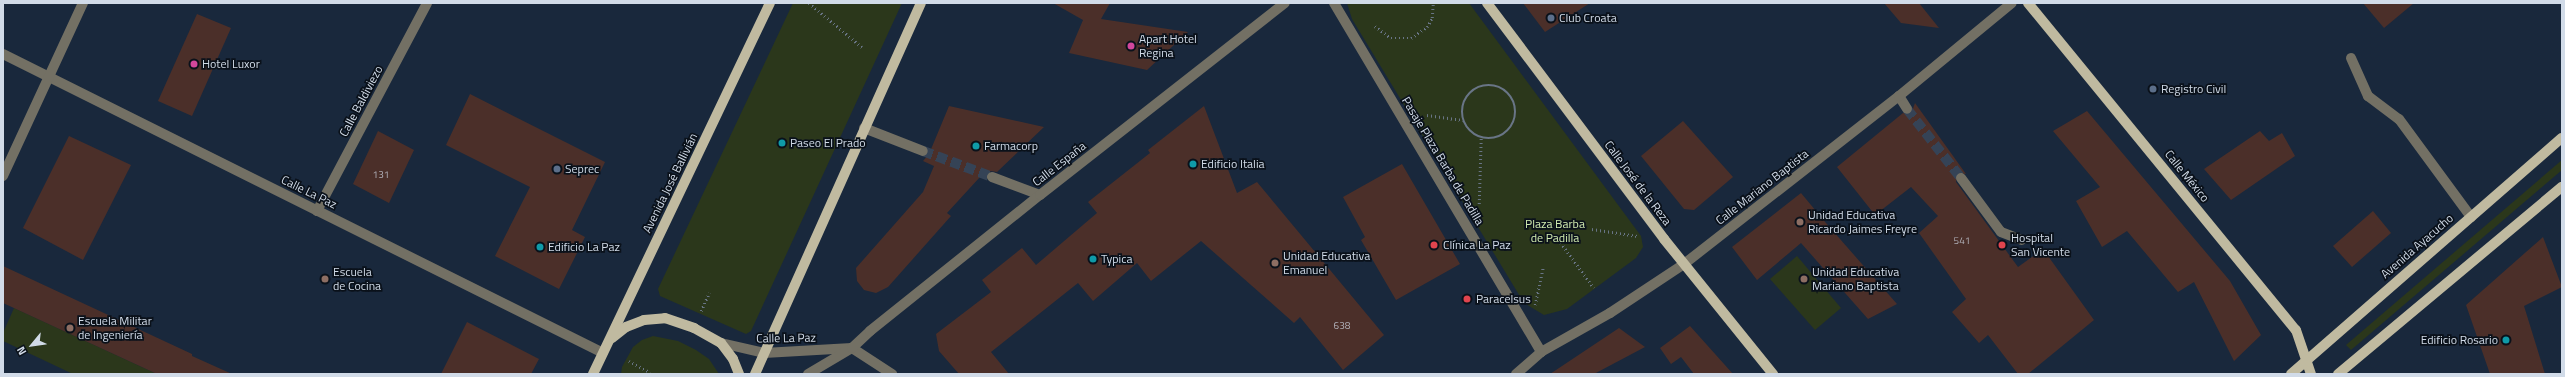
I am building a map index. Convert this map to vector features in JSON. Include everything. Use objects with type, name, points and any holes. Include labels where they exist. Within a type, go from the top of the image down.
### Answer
[{"type":"main road","name":"Avenida José Ballivián","points":[[593,374],[598,369],[603,353],[770,3]]},
{"type":"main road","points":[[755,374],[864,128],[922,3]]},
{"type":"main road","name":"Calle José de la Reza","points":[[1488,3],[1684,264],[1773,374]]},
{"type":"main road","name":"Calle México","points":[[2028,3],[2296,330],[2311,374]]},
{"type":"main road","name":"Avenida Ayacucho","points":[[2291,374],[2562,138]]},
{"type":"main road","points":[[2338,374],[2562,187]]},
{"type":"main road","name":"Calle La Paz","points":[[610,339],[626,327],[644,320],[665,318],[694,328],[720,343],[733,359],[739,374]]},
{"type":"street","points":[[3,176],[83,3]]},
{"type":"street","name":"Calle Baldiviezo","points":[[317,211],[427,3]]},
{"type":"street","name":"Calle España","points":[[852,348],[870,331],[1040,195],[1284,3]]},
{"type":"street","name":"Pasaje Plaza Barba de Padilla","points":[[1334,3],[1541,352]]},
{"type":"street","name":"Calle Mariano Baptista","points":[[1516,374],[1541,352],[1610,313],[1684,264],[1899,96],[2012,3]]},
{"type":"street","name":"Calle La Paz","points":[[3,54],[603,353]]},
{"type":"street","points":[[2352,58],[2368,96],[2399,119],[2471,217]]},
{"type":"street","points":[[1899,96],[1908,110]]},
{"type":"street","points":[[864,128],[923,151]]},
{"type":"street","points":[[992,177],[1040,195]]},
{"type":"street","points":[[1961,178],[2001,232],[2022,240]]},
{"type":"street","name":"Calle La Paz","points":[[720,343],[764,353],[852,348]]},
{"type":"street","points":[[808,374],[852,348],[892,374]]},
{"type":"path","points":[[809,3],[862,47]]},
{"type":"path","points":[[1375,26],[1391,38],[1411,38],[1427,28],[1432,18],[1433,3]]},
{"type":"path","points":[[1491,84],[1510,93],[1516,112],[1512,128],[1498,138],[1480,138],[1467,128],[1463,120],[1464,103],[1474,89],[1491,84]]},
{"type":"path","points":[[1428,115],[1463,120]]},
{"type":"path","points":[[1479,204],[1480,138]]},
{"type":"path","points":[[1592,229],[1641,236]]},
{"type":"path","points":[[1556,236],[1594,288]]},
{"type":"path","points":[[1533,310],[1543,268]]},
{"type":"path","points":[[700,314],[710,293]]},
{"type":"path","points":[[629,361],[650,372]]},
{"type":"green space","name":"Paseo El Prado","points":[[793,3],[902,3],[751,331],[746,334],[660,296],[658,289]]},
{"type":"green space","name":"Plaza Barba de Padilla","points":[[1347,3],[1469,3],[1641,236],[1643,247],[1636,258],[1567,309],[1544,315],[1524,303],[1352,19]]},
{"type":"green space","points":[[2562,160],[2562,170],[2351,350],[2346,345]]},
{"type":"green space","points":[[1797,256],[1841,308],[1815,330],[1770,279]]},
{"type":"green space","points":[[14,308],[157,374],[73,374],[3,341],[3,333]]},
{"type":"green space","points":[[653,336],[678,341],[696,350],[709,359],[719,374],[621,374],[622,367],[633,347],[642,340]]},
{"type":"building","name":"Apart Hotel Regina","points":[[1053,3],[1110,3],[1101,19],[1188,32],[1147,70],[1069,53],[1083,20]]},
{"type":"building","name":"Club Croata","points":[[1523,3],[1590,3],[1545,32]]},
{"type":"building","points":[[1884,3],[1919,3],[1939,28],[1901,23]]},
{"type":"building","points":[[2363,3],[2414,3],[2384,28]]},
{"type":"building","name":"Hotel Luxor","points":[[197,14],[231,28],[192,116],[158,101]]},
{"type":"building","points":[[470,94],[605,162],[572,230],[585,237],[559,289],[495,256],[530,187],[446,145]]},
{"type":"building","name":"Hospital San Vicente","points":[[1915,103],[1966,174],[1957,173],[1956,182],[2018,267],[2043,249],[2094,320],[2028,374],[2018,374],[1988,335],[1979,343],[1952,312],[1966,299],[1919,233],[1938,216],[1911,187],[1875,215],[1837,167],[1903,113],[1911,114]]},
{"type":"building","points":[[949,106],[1044,127],[997,172],[991,171],[980,177],[947,213],[951,216],[888,287],[876,293],[864,290],[857,281],[856,268],[923,192],[934,166],[923,161],[929,154]]},
{"type":"building","points":[[1204,106],[1237,193],[1257,182],[1384,335],[1343,370],[1300,317],[1294,323],[1201,241],[1151,281],[1137,263],[1093,301],[1078,283],[991,352],[1009,374],[959,374],[939,351],[936,334],[991,292],[982,280],[1022,248],[1036,265],[1097,213],[1088,202],[1150,153],[1148,150]]},
{"type":"building","points":[[2087,111],[2230,281],[2261,335],[2234,361],[2194,282],[2178,292],[2127,231],[2102,247],[2076,201],[2100,187],[2053,131]]},
{"type":"building","points":[[1683,121],[1733,177],[1694,210],[1684,209],[1641,156]]},
{"type":"building","points":[[378,131],[414,150],[389,203],[353,184]]},
{"type":"building","points":[[2260,131],[2269,141],[2282,133],[2295,156],[2231,200],[2204,169]]},
{"type":"building","points":[[69,136],[131,165],[83,260],[23,228]]},
{"type":"building","points":[[1402,164],[1460,264],[1396,300],[1361,240],[1365,237],[1343,197]]},
{"type":"building","points":[[1801,193],[1897,304],[1868,319],[1801,243],[1757,280],[1732,247]]},
{"type":"building","points":[[2373,211],[2391,233],[2352,267],[2333,246]]},
{"type":"building","name":"Edificio Rosario","points":[[2543,237],[2562,287],[2524,306],[2545,374],[2490,374],[2466,305]]},
{"type":"building","name":"Escuela Militar de Ingeniería","points":[[3,266],[232,374],[157,374],[3,303]]},
{"type":"building","points":[[467,322],[539,359],[531,374],[441,374]]},
{"type":"building","points":[[1690,326],[1733,374],[1694,374],[1681,357],[1671,364],[1660,348]]},
{"type":"building","points":[[1619,328],[1645,347],[1594,374],[1550,374]]},
{"type":"tunnel","points":[[1907,109],[1961,178]]},
{"type":"tunnel","points":[[923,151],[992,177]]},
{"type":"place","name":"Club Croata","points":[[1551,18]]},
{"type":"place","name":"Apart Hotel Regina","points":[[1131,46]]},
{"type":"place","name":"Hotel Luxor","points":[[194,64]]},
{"type":"place","name":"Registro Civil","points":[[2153,89]]},
{"type":"place","name":"Paseo El Prado","points":[[782,143]]},
{"type":"place","name":"Farmacorp","points":[[976,146]]},
{"type":"place","name":"Edificio Italia","points":[[1193,164]]},
{"type":"place","name":"Seprec","points":[[557,169]]},
{"type":"place","name":"Unidad Educativa Ricardo Jaimes Freyre","points":[[1800,222]]},
{"type":"place","name":"Clínica La Paz","points":[[1434,245]]},
{"type":"place","name":"Hospital San Vicente","points":[[2002,245]]},
{"type":"place","name":"Edificio La Paz","points":[[540,247]]},
{"type":"place","name":"Typica","points":[[1093,259]]},
{"type":"place","name":"Unidad Educativa Emanuel","points":[[1275,263]]},
{"type":"place","name":"Escuela de Cocina","points":[[325,279]]},
{"type":"place","name":"Unidad Educativa Mariano Baptista","points":[[1804,279]]},
{"type":"place","name":"Paracelsus","points":[[1467,299]]},
{"type":"place","name":"Escuela Militar de Ingeniería","points":[[70,328]]},
{"type":"place","name":"Edificio Rosario","points":[[2506,340]]}]
